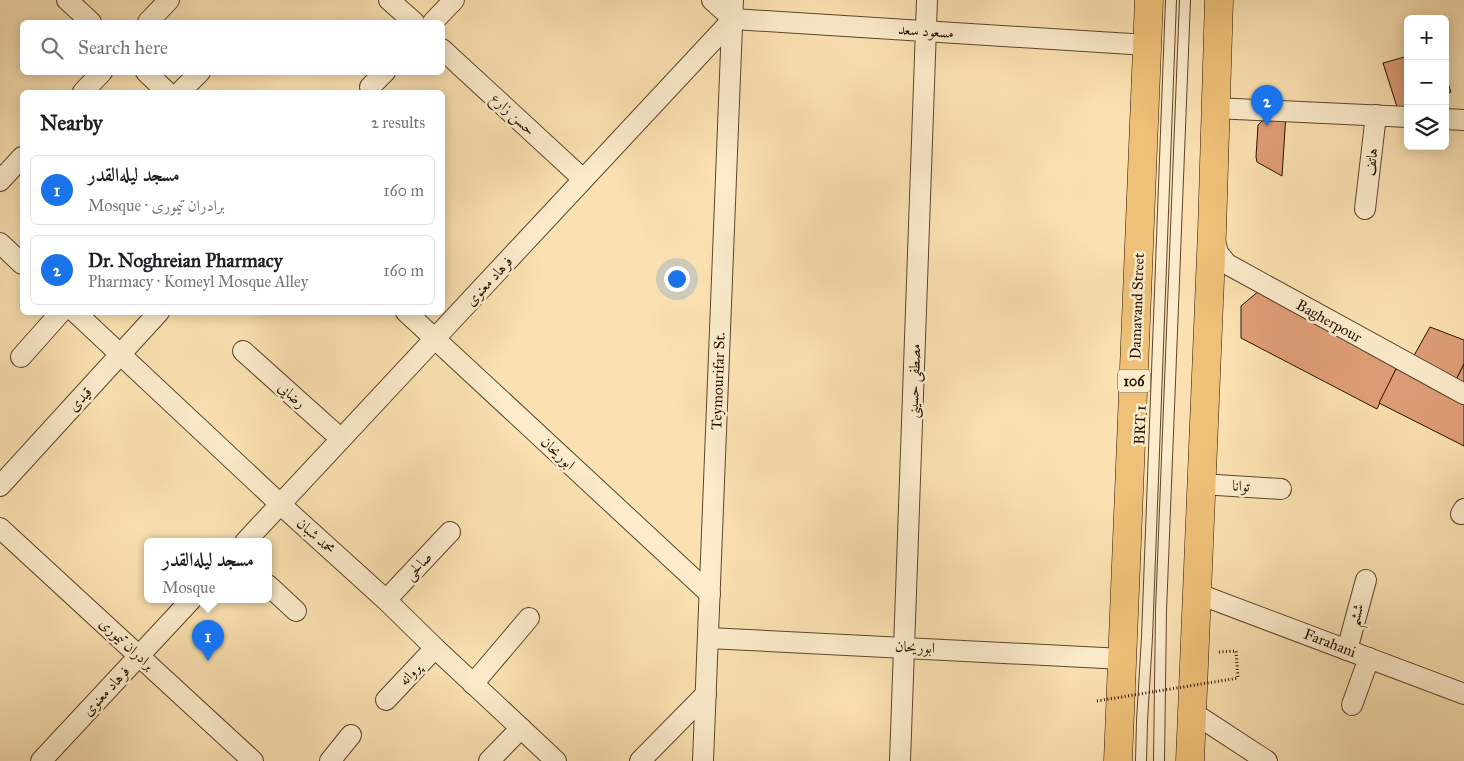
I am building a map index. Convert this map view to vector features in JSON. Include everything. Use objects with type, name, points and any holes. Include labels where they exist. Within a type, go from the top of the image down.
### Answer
[{"type":"main road","name":"Damavand Street","points":[[1118,761],[1149,0]]},
{"type":"main road","points":[[1190,761],[1212,231],[1219,0]]},
{"type":"street","points":[[67,0],[89,20]]},
{"type":"street","points":[[150,20],[169,0]]},
{"type":"street","points":[[389,0],[412,20]]},
{"type":"street","points":[[435,20],[454,0]]},
{"type":"street","points":[[712,0],[733,9]]},
{"type":"street","name":"مصطفی حسینی","points":[[900,761],[927,0]]},
{"type":"street","name":"مسعود سعد","points":[[733,9],[926,31],[1147,45]]},
{"type":"street","name":"فرهاد معنوی","points":[[249,538],[584,179],[733,9]]},
{"type":"street","name":"Teymourifar St.","points":[[703,761],[733,9]]},
{"type":"street","name":"حسن زارع","points":[[445,52],[584,179]]},
{"type":"street","points":[[85,90],[99,75]]},
{"type":"street","points":[[149,75],[165,90]]},
{"type":"street","points":[[182,90],[197,75]]},
{"type":"street","points":[[370,87],[382,75]]},
{"type":"street","points":[[1215,108],[1404,117]]},
{"type":"street","name":"هاتف","points":[[1365,209],[1376,116]]},
{"type":"street","points":[[1449,119],[1464,120]]},
{"type":"street","points":[[0,181],[20,159]]},
{"type":"street","name":"Bagherpour","points":[[1212,231],[1218,253],[1227,264],[1464,394]]},
{"type":"street","points":[[0,243],[20,262]]},
{"type":"street","points":[[21,357],[57,315]]},
{"type":"street","name":"محمد شبان","points":[[78,315],[280,504],[386,600],[556,761]]},
{"type":"street","name":"قیدی","points":[[0,486],[157,315]]},
{"type":"street","name":"ابوریحان","points":[[409,315],[710,594]]},
{"type":"street","name":"رضایی","points":[[243,351],[341,439]]},
{"type":"street","name":"توانا","points":[[1201,484],[1280,489]]},
{"type":"street","name":"برادران تیموری","points":[[0,528],[253,761]]},
{"type":"street","name":"صالحی","points":[[386,600],[450,532]]},
{"type":"street","name":"ششم","points":[[1347,650],[1366,580]]},
{"type":"street","points":[[272,589],[296,611]]},
{"type":"street","name":"Farahani","points":[[1196,594],[1464,694]]},
{"type":"street","name":"فرهاد معنوی","points":[[41,761],[188,603]]},
{"type":"street","points":[[473,684],[529,618]]},
{"type":"street","name":"ابوریحان","points":[[708,638],[1123,659]]},
{"type":"street","name":"پروانه","points":[[386,700],[435,648]]},
{"type":"street","points":[[1352,705],[1369,658]]},
{"type":"street","points":[[640,761],[706,694]]},
{"type":"street","points":[[1192,712],[1267,761]]},
{"type":"street","points":[[489,761],[521,728]]},
{"type":"street","points":[[330,761],[352,735]]},
{"type":"lane","name":"BRT 1","points":[[1141,761],[1171,0]]},
{"type":"lane","name":"BRT 1","points":[[1159,761],[1161,611],[1185,0]]},
{"type":"path","points":[[1097,701],[1238,678],[1236,651]]},
{"type":"building","points":[[1404,57],[1404,108],[1398,110],[1383,63]]},
{"type":"building","points":[[1269,114],[1286,114],[1282,176],[1257,162],[1258,125]]},
{"type":"building","points":[[1260,290],[1398,365],[1377,409],[1241,338],[1241,306]]},
{"type":"building","points":[[1430,327],[1464,340],[1464,364],[1455,382],[1412,359]]},
{"type":"building","points":[[1464,364],[1464,387],[1455,382]]},
{"type":"building","points":[[1398,365],[1464,401],[1464,446],[1379,403]]},
{"type":"place","name":"Dr. Noghreian Pharmacy","points":[[1267,126]]},
{"type":"place","name":"مسجد لیله‌القدر","points":[[208,661]]}]
